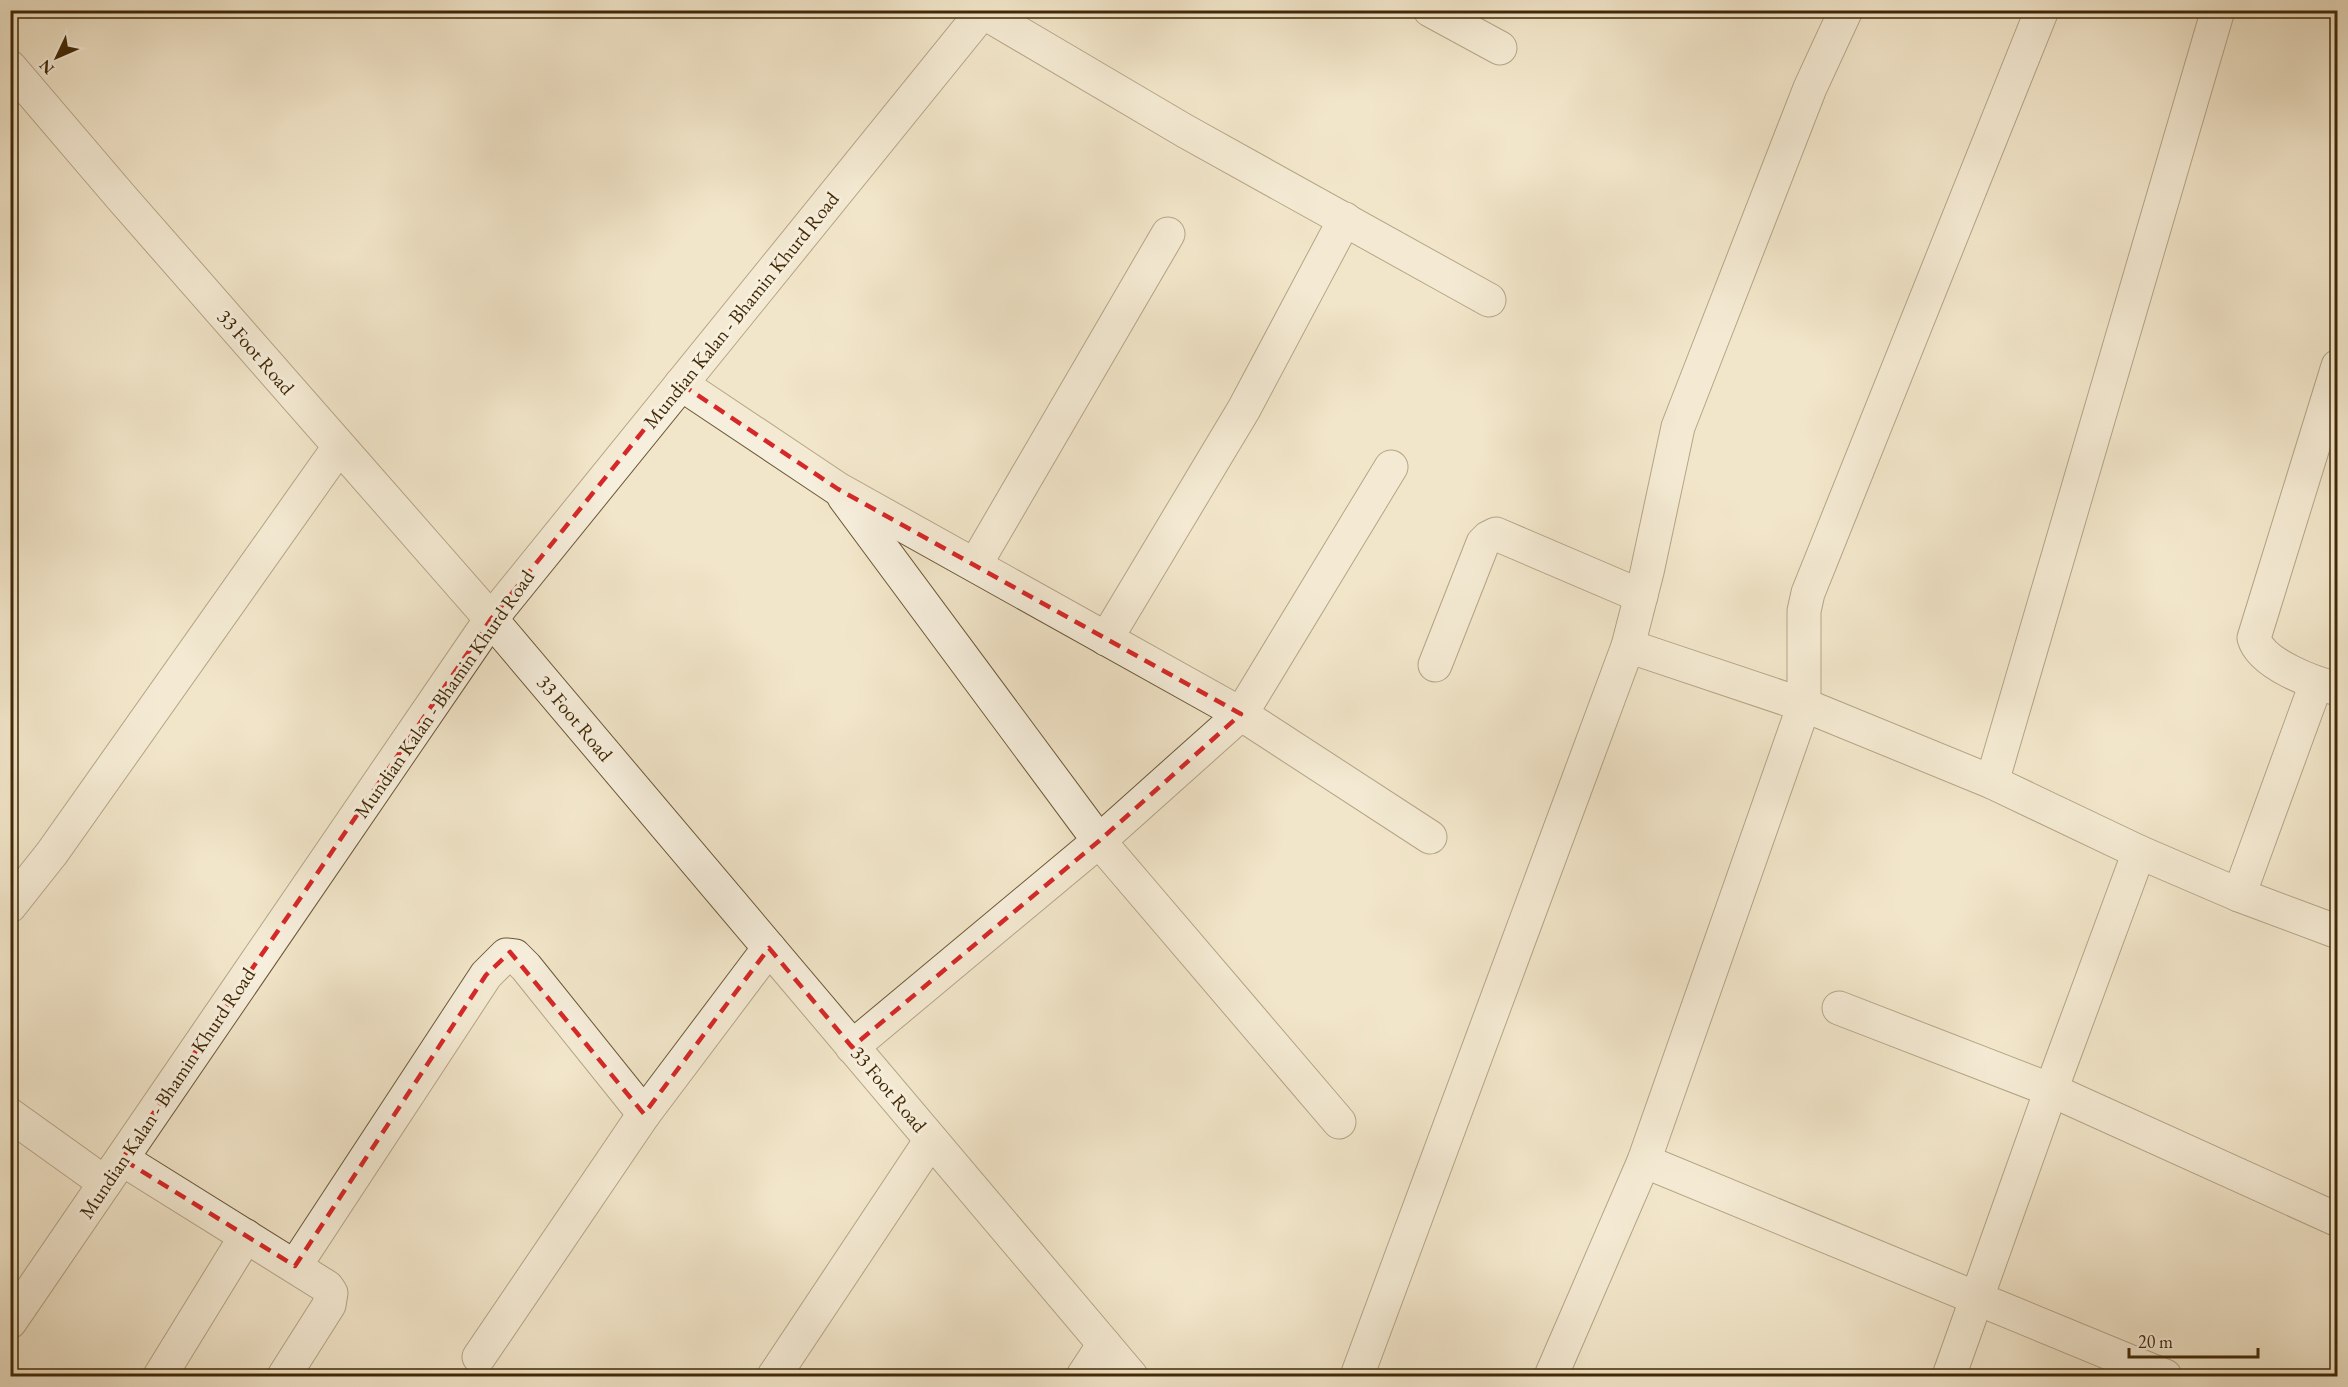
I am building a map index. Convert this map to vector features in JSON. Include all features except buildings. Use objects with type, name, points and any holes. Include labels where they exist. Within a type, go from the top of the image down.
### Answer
[{"type":"street","points":[[1357,1377],[1628,646],[1678,427],[1810,88],[1846,10]]},
{"type":"street","points":[[1551,1377],[1644,1161],[1804,705],[1804,612],[1808,593],[2042,10]]},
{"type":"street","points":[[1992,782],[2218,10]]},
{"type":"street","points":[[983,11],[1185,131],[1489,300]]},
{"type":"street","name":"Mundian Kalan - Bhamin Khurd Road","points":[[10,1322],[491,619],[983,11]]},
{"type":"street","points":[[1443,14],[1500,48]]},
{"type":"street","name":"33 Foot Road","points":[[10,67],[491,619],[1131,1377]]},
{"type":"street","points":[[1107,639],[1244,410],[1345,219]]},
{"type":"street","points":[[975,565],[1168,234]]},
{"type":"street","points":[[2240,895],[2327,686],[2267,657],[2258,648],[2254,638],[2337,366]]},
{"type":"street","points":[[681,384],[838,489],[1241,714],[1430,837]]},
{"type":"street","points":[[10,906],[52,853],[339,447]]},
{"type":"street","points":[[852,1047],[1099,841],[1241,714],[1391,467]]},
{"type":"street","points":[[838,489],[1099,841],[1339,1122]]},
{"type":"street","points":[[1435,665],[1484,543],[1496,534],[1641,596]]},
{"type":"street","points":[[1628,646],[1804,705],[1992,782],[2139,852],[2240,895],[2337,932]]},
{"type":"street","points":[[1949,1377],[2139,852]]},
{"type":"street","points":[[479,1357],[644,1114],[769,948]]},
{"type":"street","points":[[295,1266],[486,975],[506,955],[514,956],[526,967],[644,1114]]},
{"type":"street","points":[[1839,1008],[2051,1090],[2337,1220]]},
{"type":"street","points":[[10,1115],[114,1171],[246,1236],[327,1287],[331,1299],[284,1377]]},
{"type":"street","points":[[774,1377],[931,1140]]},
{"type":"street","points":[[1644,1161],[2164,1376]]},
{"type":"street","points":[[160,1377],[246,1236]]},
{"type":"street","points":[[1083,1377],[1104,1344]]},
{"type":"highlighted area","points":[[681,384],[838,489],[1241,714],[1099,841],[852,1047],[769,948],[644,1114],[510,952],[486,975],[295,1266],[122,1159],[491,619]]}]
